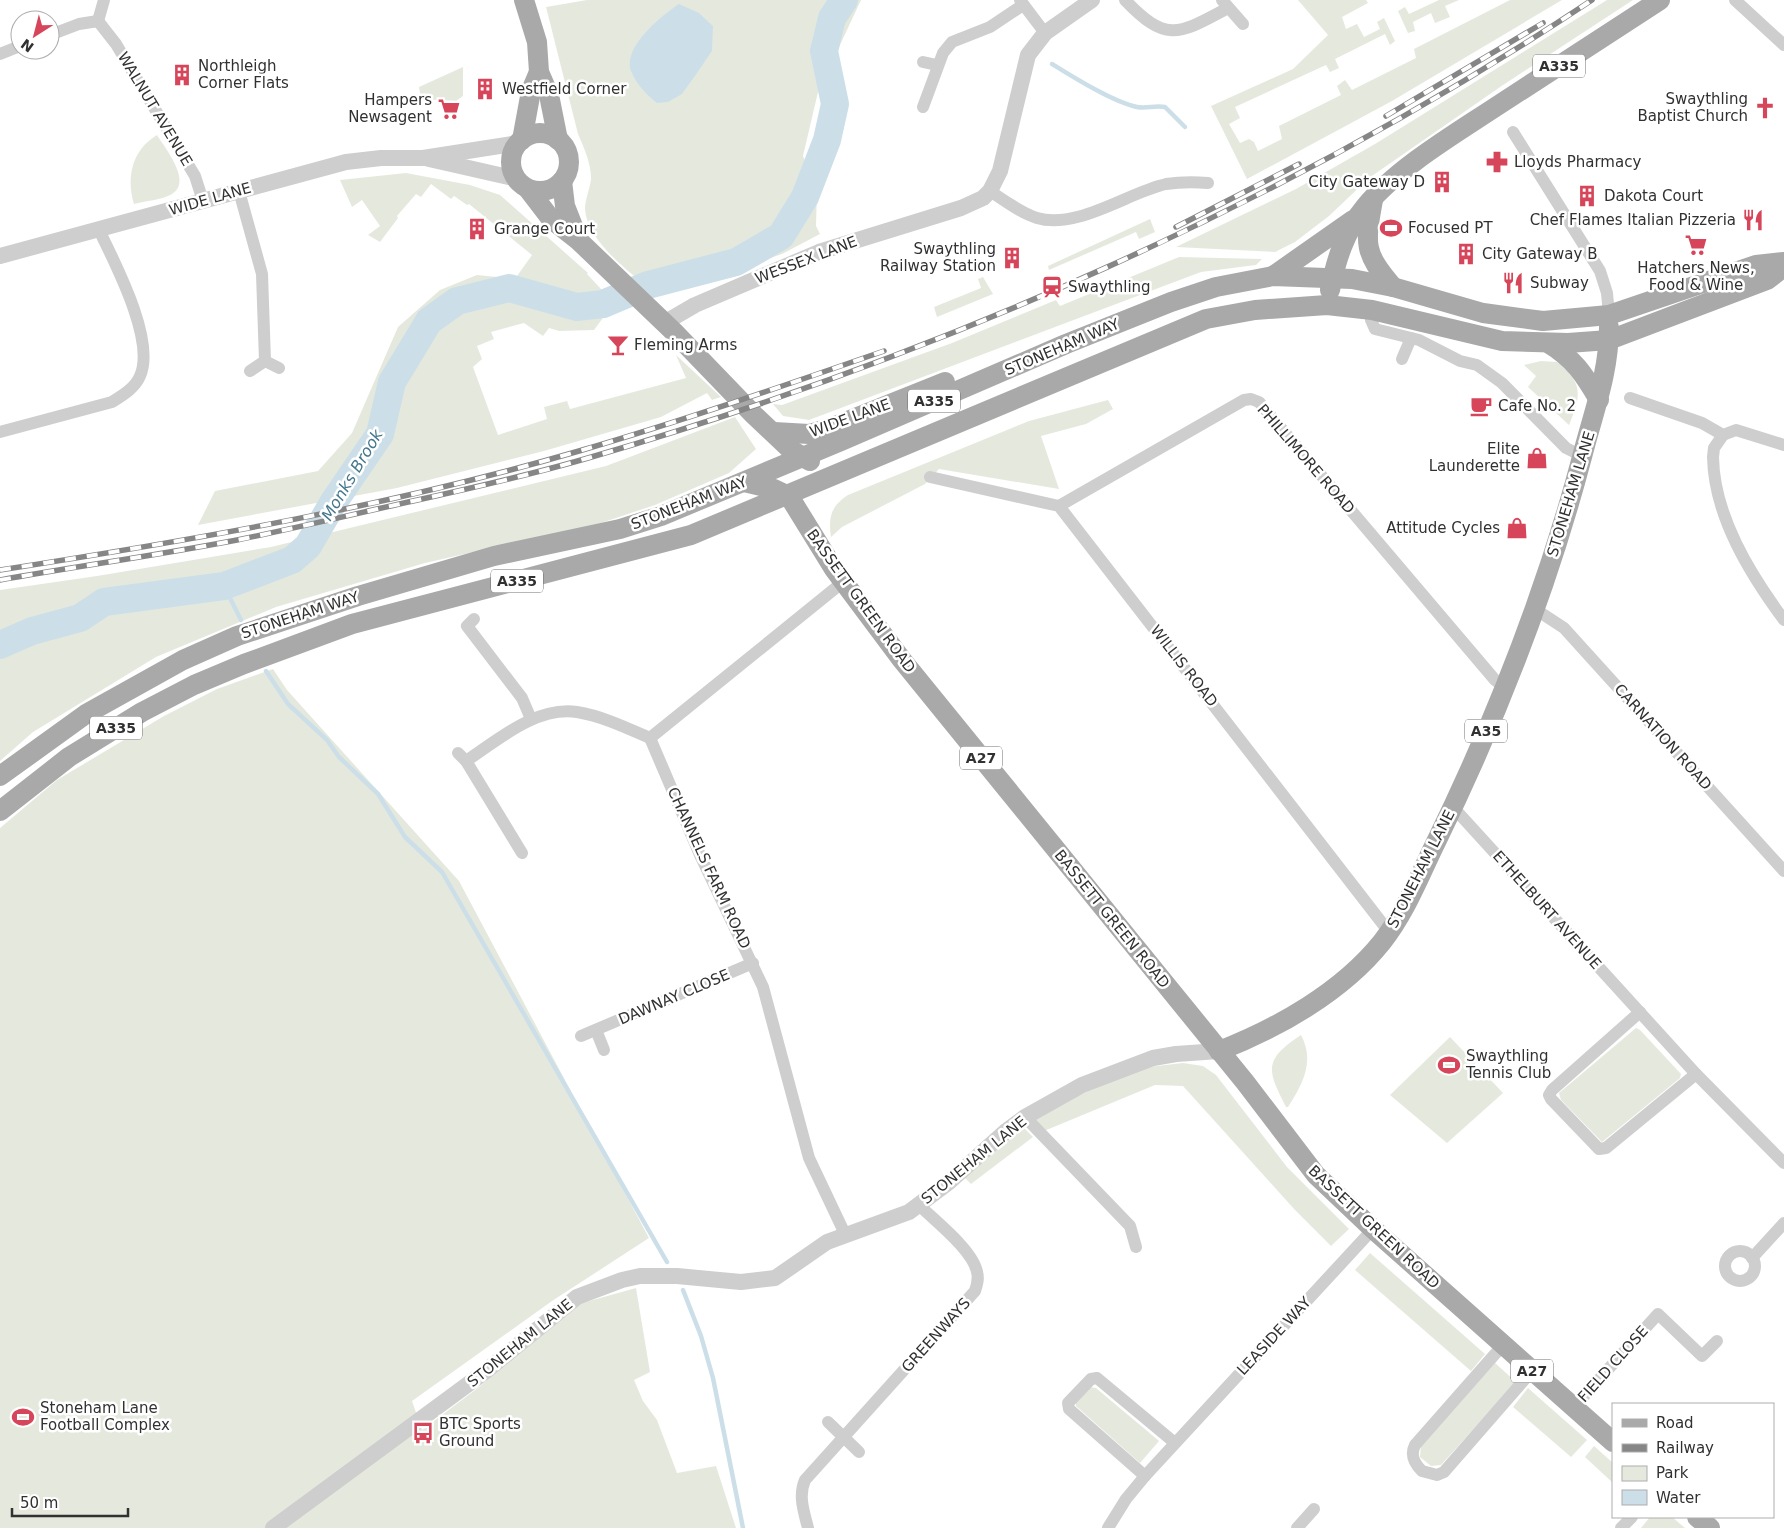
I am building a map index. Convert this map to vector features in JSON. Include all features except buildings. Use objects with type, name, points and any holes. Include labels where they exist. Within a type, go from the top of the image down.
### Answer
[{"type":"main road","points":[[524,0],[537,42],[539,72],[549,95],[558,140],[568,155],[567,173],[562,181],[549,190],[523,184],[512,171],[511,161],[513,151],[520,141],[531,91],[539,72]]},
{"type":"main road","name":"A335","points":[[1608,340],[1548,343],[1502,341],[1374,319],[1327,305],[1341,248],[1357,218],[1373,198],[1396,177],[1457,132],[1660,0]]},
{"type":"main road","points":[[520,141],[540,133],[558,140]]},
{"type":"main road","name":"WIDE LANE","points":[[562,181],[565,206],[579,241]]},
{"type":"main road","name":"WIDE LANE","points":[[523,184],[551,218],[579,241],[664,323],[754,415],[801,457],[829,466],[846,468]]},
{"type":"main road","points":[[1373,198],[1366,236],[1367,245],[1375,264],[1393,287]]},
{"type":"main road","points":[[1273,276],[1357,218]]},
{"type":"main road","points":[[1608,315],[1756,266],[1784,262]]},
{"type":"main road","points":[[1608,340],[1767,280],[1784,267]]},
{"type":"main road","name":"STONEHAM WAY","points":[[0,776],[86,714],[183,660],[237,636],[358,596],[494,556],[620,529],[661,516],[1066,344],[1197,292],[1273,276],[1333,277]]},
{"type":"main road","name":"A335","points":[[1333,277],[1393,287],[1462,308],[1508,318],[1543,321],[1608,315]]},
{"type":"main road","name":"STONEHAM WAY","points":[[0,811],[69,757],[142,712],[194,685],[244,664],[352,624],[691,535],[789,496],[846,468],[1206,319],[1255,310],[1327,305]]},
{"type":"main road","name":"A35","points":[[1608,315],[1608,340]]},
{"type":"main road","name":"STONEHAM LANE","points":[[1219,1051],[1250,1039],[1305,1008],[1363,962],[1389,932],[1408,900],[1453,807],[1536,609],[1599,400],[1606,372],[1608,340]]},
{"type":"main road","points":[[1548,343],[1568,356],[1581,370],[1599,400]]},
{"type":"main road","name":"WIDE LANE","points":[[774,432],[809,434],[830,428],[1020,353],[1066,344]]},
{"type":"main road","points":[[744,482],[774,489],[789,496]]},
{"type":"main road","name":"BASSETT GREEN ROAD","points":[[789,496],[843,582],[908,667],[1219,1051],[1307,1164],[1373,1229],[1612,1441]]},
{"type":"main road","points":[[1698,1518],[1710,1528]]},
{"type":"street","points":[[60,31],[79,24],[98,22],[104,0]]},
{"type":"street","points":[[1092,0],[1045,33],[1036,43],[1025,63],[1000,171],[990,192],[1039,218],[1062,219],[1106,208],[1165,184],[1208,183]]},
{"type":"street","points":[[1125,0],[1149,23],[1161,29],[1177,31],[1190,28],[1225,4],[1243,24]]},
{"type":"street","points":[[1735,0],[1784,45]]},
{"type":"street","points":[[923,107],[937,65],[943,53],[952,42],[990,27],[1021,2],[1045,33]]},
{"type":"street","name":"WALNUT AVENUE","points":[[98,22],[116,44],[195,176],[203,201]]},
{"type":"street","points":[[923,62],[937,65]]},
{"type":"street","points":[[1513,132],[1600,271],[1607,293],[1608,315]]},
{"type":"street","name":"WIDE LANE","points":[[0,256],[346,162],[381,158],[423,158],[520,141]]},
{"type":"street","name":"WIDE LANE","points":[[423,158],[523,184]]},
{"type":"street","points":[[239,191],[262,274],[265,362]]},
{"type":"street","name":"WESSEX LANE","points":[[664,323],[695,305],[819,252],[961,208],[978,201],[990,192]]},
{"type":"street","points":[[0,432],[112,402],[128,392],[140,376],[145,353],[140,334],[124,279],[99,230]]},
{"type":"street","points":[[1374,319],[1460,361],[1477,366],[1502,383],[1566,448],[1582,456]]},
{"type":"street","points":[[1402,359],[1411,338]]},
{"type":"street","points":[[265,362],[279,368]]},
{"type":"street","points":[[250,371],[265,362]]},
{"type":"street","points":[[1630,398],[1702,423],[1723,435]]},
{"type":"street","name":"PHILLIMORE ROAD","points":[[1059,506],[1244,400],[1251,399],[1259,402],[1495,680],[1504,687]]},
{"type":"street","points":[[1784,445],[1736,430],[1723,435],[1714,448],[1713,457],[1722,509],[1744,560],[1763,592],[1784,620]]},
{"type":"street","points":[[930,477],[1059,506]]},
{"type":"street","name":"WILLIS ROAD","points":[[1059,506],[1389,932]]},
{"type":"street","points":[[522,853],[462,757],[531,719],[550,713],[576,712],[610,722],[650,738],[843,582]]},
{"type":"street","name":"CARNATION ROAD","points":[[1536,609],[1564,628],[1784,871]]},
{"type":"street","points":[[474,619],[467,626],[522,698],[531,719]]},
{"type":"street","name":"CHANNELS FARM ROAD","points":[[650,738],[700,855],[763,987],[808,1158],[845,1234]]},
{"type":"street","name":"ETHELBURT AVENUE","points":[[1453,807],[1696,1074],[1784,1163]]},
{"type":"street","name":"DAWNAY CLOSE","points":[[581,1036],[753,964]]},
{"type":"street","points":[[1640,1012],[1552,1090],[1549,1095],[1550,1099],[1599,1149],[1606,1148],[1696,1074]]},
{"type":"street","points":[[596,1030],[604,1050]]},
{"type":"street","name":"STONEHAM LANE","points":[[273,1528],[486,1371],[578,1297],[622,1280],[640,1276],[760,1282],[783,1274],[827,1242],[845,1234],[893,1219],[919,1205],[1025,1117],[1082,1085],[1153,1058],[1176,1054],[1219,1051]]},
{"type":"street","points":[[1025,1117],[1130,1226],[1136,1247]]},
{"type":"street","name":"GREENWAYS","points":[[808,1528],[801,1498],[801,1488],[804,1480],[975,1291],[978,1281],[974,1264],[968,1253],[919,1205]]},
{"type":"street","points":[[1752,1258],[1784,1223]]},
{"type":"street","name":"LEASIDE WAY","points":[[1108,1528],[1145,1476],[1373,1229]]},
{"type":"street","name":"FIELD CLOSE","points":[[1574,1408],[1658,1314],[1702,1356],[1716,1341]]},
{"type":"street","points":[[1503,1345],[1415,1444],[1412,1451],[1413,1458],[1422,1471],[1438,1475],[1444,1472],[1532,1371]]},
{"type":"street","points":[[1145,1476],[1068,1410],[1068,1403],[1090,1379],[1097,1378],[1175,1443]]},
{"type":"street","points":[[828,1422],[859,1452]]},
{"type":"street","points":[[1297,1528],[1314,1508]]},
{"type":"street","points":[[1621,1528],[1631,1518]]},
{"type":"green space","points":[[587,0],[861,0],[818,92],[803,156],[817,190],[816,226],[820,234],[782,254],[658,296],[613,257],[594,234],[588,222],[585,209],[591,179],[590,167],[578,134],[546,7]]},
{"type":"green space","points":[[1298,0],[1366,0],[1368,3],[1342,17],[1346,29],[1357,24],[1364,37],[1380,29],[1377,22],[1384,18],[1395,41],[1390,45],[1385,34],[1335,59],[1339,68],[1330,72],[1326,65],[1235,107],[1240,118],[1229,124],[1240,143],[1249,139],[1254,142],[1258,151],[1282,139],[1279,126],[1341,95],[1337,86],[1345,80],[1352,90],[1416,58],[1414,49],[1510,0],[1562,0],[1392,101],[1247,179],[1211,106],[1293,69],[1328,35]]},
{"type":"green space","points":[[1439,0],[1459,0],[1445,6],[1450,17],[1435,23],[1431,13],[1413,22],[1415,31],[1408,33],[1398,11],[1405,7],[1409,14]]},
{"type":"green space","points":[[1607,0],[1633,0],[1503,85],[1369,178],[1329,216],[1295,242],[1275,252],[1176,247],[1296,189],[1375,144]]},
{"type":"green space","points":[[463,67],[463,96],[456,101],[421,99],[419,87]]},
{"type":"green space","points":[[157,135],[171,156],[179,173],[180,182],[178,189],[163,198],[134,204],[131,184],[133,165],[142,148]]},
{"type":"green space","points":[[406,173],[470,185],[500,195],[588,273],[614,303],[594,330],[559,331],[549,328],[543,336],[524,323],[491,332],[494,339],[477,346],[482,359],[473,367],[498,435],[547,419],[544,407],[567,401],[570,409],[686,378],[676,355],[721,397],[712,400],[707,393],[661,417],[544,451],[397,488],[198,525],[215,491],[318,471],[352,433],[398,327],[440,290],[477,275],[517,279],[517,276],[532,255],[469,204],[467,205],[454,196],[451,199],[431,184],[421,197],[416,194],[397,216],[398,218],[380,242],[368,235],[380,226],[362,200],[352,207],[340,180]]},
{"type":"green space","points":[[1150,219],[1155,232],[1139,239],[1136,232],[1049,270],[1048,266]]},
{"type":"green space","points":[[1179,257],[1262,259],[1256,265],[1201,272],[809,420],[783,416],[773,404],[782,405],[952,343],[1056,300],[1060,306]]},
{"type":"green space","points":[[983,277],[993,294],[937,317],[934,307],[981,288],[978,279]]},
{"type":"green space","points":[[1541,361],[1557,362],[1566,370],[1576,384],[1578,398],[1569,425],[1528,387],[1536,376],[1524,365]]},
{"type":"green space","points":[[1108,400],[1113,409],[1086,424],[1041,436],[1059,489],[939,469],[925,484],[842,527],[831,537],[830,524],[834,508],[848,495],[1029,421]]},
{"type":"green space","points":[[735,417],[756,449],[729,473],[655,505],[601,523],[425,563],[276,607],[156,657],[33,732],[0,761],[0,590],[271,547],[606,466]]},
{"type":"green space","points":[[273,669],[287,690],[459,881],[649,1238],[552,1301],[412,1401],[422,1430],[479,1387],[575,1305],[636,1288],[650,1372],[634,1380],[643,1401],[657,1420],[677,1473],[716,1466],[736,1528],[0,1528],[0,828],[57,780],[164,716],[217,689]]},
{"type":"green space","points":[[1636,1028],[1681,1074],[1680,1078],[1602,1142],[1561,1100],[1559,1093]]},
{"type":"green space","points":[[1301,1035],[1307,1054],[1307,1063],[1298,1090],[1288,1107],[1286,1107],[1275,1084],[1272,1066],[1280,1052]]},
{"type":"green space","name":"Swaythling Tennis Club","points":[[1450,1037],[1503,1093],[1447,1143],[1390,1095]]},
{"type":"green space","points":[[1183,1063],[1203,1066],[1216,1075],[1287,1167],[1349,1229],[1331,1246],[1295,1210],[1183,1086],[1155,1085],[1044,1131],[1032,1118],[1092,1089],[1148,1067]]},
{"type":"green space","points":[[1023,1127],[1033,1137],[971,1184],[962,1175]]},
{"type":"green space","points":[[1370,1253],[1485,1354],[1471,1371],[1355,1270]]},
{"type":"green space","points":[[1495,1363],[1516,1382],[1441,1465],[1431,1466],[1420,1457],[1421,1445]]},
{"type":"green space","points":[[1090,1387],[1096,1388],[1159,1441],[1140,1463],[1076,1406],[1076,1402]]},
{"type":"green space","points":[[1528,1388],[1587,1440],[1571,1457],[1513,1407]]},
{"type":"green space","points":[[1594,1446],[1612,1462],[1612,1482],[1585,1457]]},
{"type":"green space","points":[[1649,1518],[1673,1518],[1685,1528],[1641,1528]]},
{"type":"water","points":[[679,4],[699,13],[713,26],[712,51],[682,94],[668,102],[657,103],[643,90],[634,77],[630,64],[632,54],[637,44],[653,24]]},
{"type":"waterway","name":"Monks Brook","points":[[0,645],[32,631],[80,618],[104,602],[224,586],[292,560],[308,546],[333,503],[380,434],[392,382],[429,321],[457,301],[509,288],[577,307],[603,304],[648,285],[736,262],[781,236],[805,197],[827,140],[835,104],[824,51],[832,18],[844,0]]},
{"type":"waterway","points":[[1052,64],[1093,88],[1127,104],[1140,107],[1165,107],[1185,127]]},
{"type":"waterway","points":[[224,586],[241,620]]},
{"type":"waterway","points":[[266,671],[288,704],[327,740],[339,757],[378,794],[405,837],[442,872],[667,1262]]},
{"type":"waterway","points":[[683,1290],[701,1336],[713,1378],[743,1528]]},
{"type":"railway","points":[[0,580],[237,540],[501,481],[588,458],[720,417],[851,372],[980,322],[1108,267],[1233,207],[1355,143],[1475,74],[1592,0]]},
{"type":"railway","points":[[1386,116],[1543,23]]},
{"type":"railway","points":[[1176,227],[1299,164]]},
{"type":"railway","points":[[0,570],[218,534],[436,489],[618,440],[884,351]]},
{"type":"place","name":"Northleigh Corner Flats","points":[[182,75]]},
{"type":"place","name":"Westfield Corner","points":[[485,89]]},
{"type":"place","name":"Swaythling Baptist Church","points":[[1765,108]]},
{"type":"place","name":"Hampers Newsagent","points":[[449,109]]},
{"type":"place","name":"Lloyds Pharmacy","points":[[1497,162]]},
{"type":"place","name":"City Gateway D","points":[[1442,182]]},
{"type":"place","name":"Dakota Court","points":[[1587,196]]},
{"type":"place","name":"Chef Flames Italian Pizzeria","points":[[1753,220]]},
{"type":"place","name":"Focused PT","points":[[1391,228]]},
{"type":"place","name":"Grange Court","points":[[477,229]]},
{"type":"place","name":"Hatchers News, Food & Wine","points":[[1696,245]]},
{"type":"place","name":"City Gateway B","points":[[1466,254]]},
{"type":"place","name":"Swaythling Railway Station","points":[[1012,258]]},
{"type":"place","name":"Subway","points":[[1513,283]]},
{"type":"place","name":"Swaythling","points":[[1052,287]]},
{"type":"place","name":"Fleming Arms","points":[[618,345]]},
{"type":"place","name":"Cafe No. 2","points":[[1481,406]]},
{"type":"place","name":"Elite Launderette","points":[[1537,458]]},
{"type":"place","name":"Attitude Cycles","points":[[1517,528]]},
{"type":"place","name":"Swaythling Tennis Club","points":[[1449,1065]]},
{"type":"place","name":"Stoneham Lane Football Complex","points":[[23,1417]]},
{"type":"place","name":"BTC Sports Ground","points":[[423,1433]]}]
